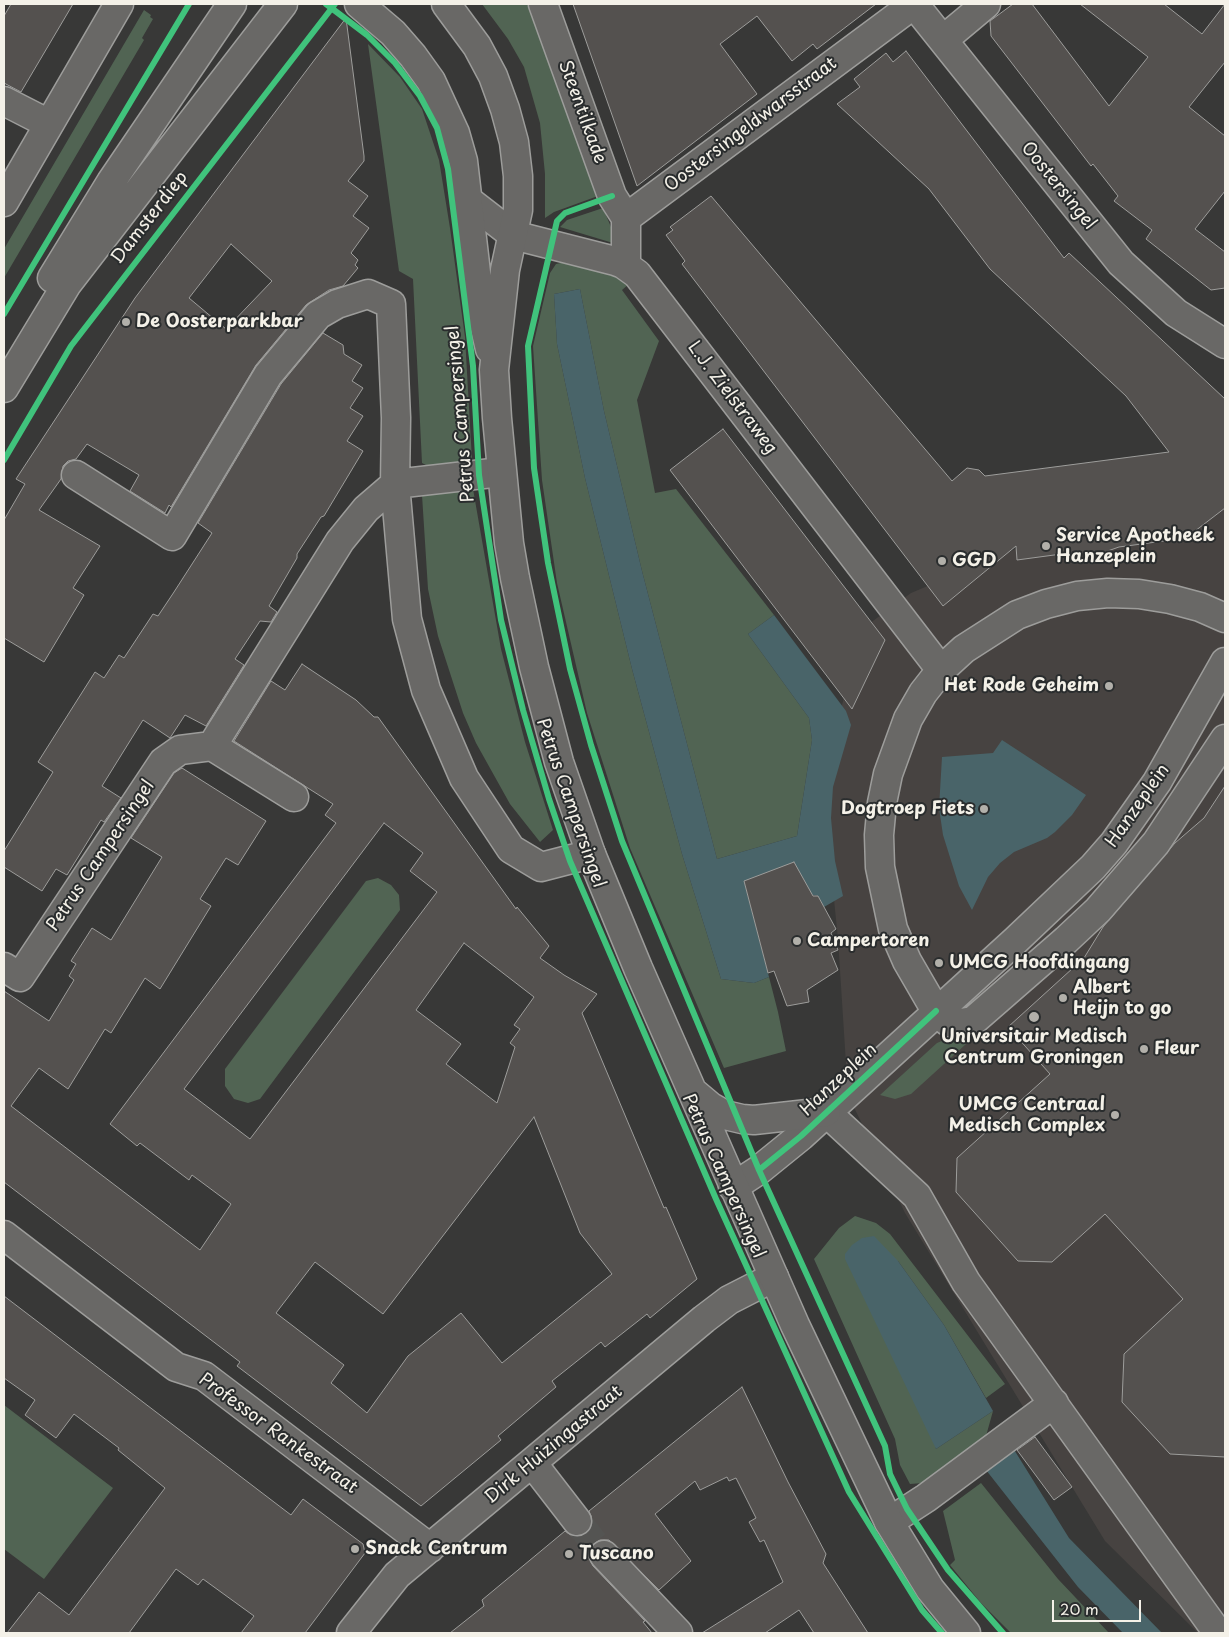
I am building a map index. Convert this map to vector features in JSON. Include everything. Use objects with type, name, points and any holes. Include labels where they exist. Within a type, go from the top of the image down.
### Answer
[{"type":"street","points":[[4,202],[119,4]]},
{"type":"street","points":[[4,358],[111,182],[232,4]]},
{"type":"street","name":"Damsterdiep","points":[[4,388],[67,284],[283,4]]},
{"type":"street","name":"Petrus Campersingel","points":[[359,4],[393,34],[413,56],[431,81],[455,133],[463,161],[480,307],[494,370],[501,472],[509,543],[534,667],[559,762],[591,854],[688,1087],[774,1277],[889,1522],[930,1588],[966,1633]]},
{"type":"street","name":"Petrus Campersingel","points":[[446,4],[477,46],[493,76],[505,108],[514,142],[518,176],[518,210],[505,270],[494,370]]},
{"type":"street","name":"Steentilkade","points":[[543,4],[612,196],[626,218]]},
{"type":"street","name":"Oostersingeldwarsstraat","points":[[626,218],[914,4]]},
{"type":"street","name":"Oostersingel","points":[[914,4],[1121,263],[1150,292],[1176,312],[1224,341]]},
{"type":"street","points":[[943,40],[986,4]]},
{"type":"street","points":[[4,103],[49,124]]},
{"type":"street","name":"L.J. Zielstraweg","points":[[469,201],[513,235],[626,266],[643,281],[941,670]]},
{"type":"street","points":[[626,218],[626,266]]},
{"type":"street","name":"Petrus Campersingel","points":[[76,475],[172,536],[268,375],[318,316],[337,304],[368,294],[391,304],[396,418],[395,484],[407,619],[426,690],[464,778],[512,849],[541,866],[591,854]]},
{"type":"street","name":"Petrus Campersingel","points":[[395,484],[501,472]]},
{"type":"street","points":[[294,796],[212,746],[340,541],[366,509],[395,484]]},
{"type":"street","name":"Hanzeplein","points":[[1225,618],[1200,607],[1170,598],[1140,594],[1108,593],[1077,596],[1046,604],[1017,615],[970,644],[941,670],[908,719],[896,746],[882,803],[879,835],[880,867],[894,929],[907,961],[936,1010],[947,1021],[956,1024],[973,1022],[1098,910],[1156,843],[1225,738]]},
{"type":"street","name":"Hanzeplein","points":[[734,1187],[759,1170],[826,1112],[1093,867],[1114,843],[1157,782],[1225,662]]},
{"type":"street","name":"Petrus Campersingel","points":[[4,967],[20,978],[163,762],[180,750],[212,746]]},
{"type":"street","points":[[688,1087],[711,1108],[725,1115],[742,1119],[826,1112],[917,1196],[966,1282],[1054,1403],[1091,1459],[1218,1633]]},
{"type":"street","name":"Professor Rankestraat","points":[[4,1235],[176,1366],[204,1376],[430,1548]]},
{"type":"street","name":"Dirk Huizingastraat","points":[[351,1633],[397,1575],[704,1319],[729,1300],[774,1277]]},
{"type":"street","points":[[889,1522],[1054,1403]]},
{"type":"street","points":[[532,1464],[577,1521]]},
{"type":"street","points":[[604,1555],[678,1633]]},
{"type":"shaded area","name":"Universitair Medisch Centrum Groningen","points":[[1225,461],[1225,1633],[1198,1633],[1105,1541],[905,1213],[848,1095],[838,939],[822,781],[862,629],[911,593]]},
{"type":"green space","points":[[482,4],[528,4],[598,196],[554,212],[545,218],[545,174],[540,123],[524,67],[508,39]]},
{"type":"green space","points":[[144,10],[153,19],[142,38],[144,40],[4,278],[4,249]]},
{"type":"green space","points":[[368,44],[400,77],[422,109],[439,160],[450,228],[465,337],[472,460],[432,468],[422,463],[413,279],[399,271]]},
{"type":"green space","points":[[603,208],[616,239],[613,243],[560,227],[567,220]]},
{"type":"green space","points":[[570,261],[613,273],[630,283],[622,290],[659,341],[637,400],[655,493],[676,489],[774,615],[748,634],[809,718],[812,740],[797,836],[717,859],[642,571],[604,411],[580,289],[554,294],[557,344],[585,478],[632,669],[682,854],[721,979],[754,983],[769,977],[778,1012],[786,1051],[724,1068],[630,848],[587,713],[557,583],[542,480],[533,346],[550,273],[556,264]]},
{"type":"green space","points":[[473,489],[501,649],[525,742],[553,830],[540,842],[510,804],[476,743],[463,713],[438,636],[428,589],[422,495]]},
{"type":"green space","points":[[378,878],[391,885],[399,895],[400,910],[260,1099],[248,1103],[234,1099],[225,1086],[225,1069],[366,881]]},
{"type":"green space","points":[[944,1040],[955,1040],[966,1044],[911,1094],[895,1099],[880,1095],[937,1043]]},
{"type":"green space","points":[[855,1216],[876,1223],[890,1234],[1005,1384],[986,1398],[944,1325],[898,1261],[936,1449],[993,1411],[986,1436],[923,1483],[910,1484],[900,1465],[895,1439],[814,1259],[839,1228]]},
{"type":"green space","points":[[4,1405],[113,1488],[44,1579],[4,1549]]},
{"type":"green space","points":[[981,1483],[1058,1579],[1109,1633],[1011,1633],[981,1603],[950,1565],[955,1560],[943,1511]]},
{"type":"water","points":[[580,289],[604,411],[642,571],[717,859],[797,836],[812,740],[809,718],[748,634],[774,615],[846,711],[851,725],[833,787],[831,818],[835,861],[843,896],[824,907],[818,896],[744,881],[769,977],[754,983],[721,979],[682,854],[632,669],[585,478],[557,344],[554,294]]},
{"type":"water","points":[[1002,740],[1086,795],[1072,815],[1055,832],[1047,838],[1014,852],[1000,863],[988,877],[972,910],[959,886],[943,835],[939,808],[942,757],[993,753]]},
{"type":"water","points":[[874,1236],[898,1261],[944,1325],[993,1411],[936,1449],[845,1259],[845,1254],[852,1245],[862,1238]]},
{"type":"water","points":[[1013,1448],[1069,1538],[1162,1633],[1123,1633],[1078,1587],[986,1470]]},
{"type":"building","points":[[11,4],[73,4],[21,92],[4,83],[4,16]]},
{"type":"building","points":[[573,4],[876,4],[817,49],[813,44],[792,61],[757,16],[720,44],[757,94],[637,186]]},
{"type":"building","points":[[1013,4],[1032,4],[1109,106],[1148,57],[1080,4],[1164,4],[1202,34],[1225,4],[1225,62],[1189,107],[1225,136],[1225,191],[1195,229],[1225,252],[1225,288],[1211,290],[1146,239],[1152,230],[1114,201],[1118,196],[1093,164],[1091,166],[991,36],[990,21]]},
{"type":"building","points":[[346,18],[364,156],[364,161],[348,181],[368,196],[353,216],[369,228],[351,253],[358,260],[355,265],[358,268],[343,286],[329,290],[306,305],[256,365],[171,507],[169,505],[165,513],[130,491],[139,475],[87,444],[76,459],[68,461],[63,466],[61,479],[39,510],[100,546],[73,588],[84,595],[44,662],[4,638],[4,520],[25,484],[16,479],[135,298]],"holes":[[[231,244],[272,281],[226,329],[189,298]]]},
{"type":"building","points":[[906,51],[1064,258],[1069,253],[1225,399],[1225,508],[1182,541],[1164,541],[1119,547],[1102,553],[1069,553],[1017,560],[1016,546],[943,606],[682,264],[685,261],[666,235],[673,230],[670,227],[711,196],[952,481],[967,468],[979,470],[985,476],[1169,452],[1126,396],[990,269],[929,189],[837,104],[860,87],[854,79],[886,53],[893,62]]},
{"type":"building","points":[[323,333],[343,345],[344,354],[362,365],[352,381],[363,388],[350,408],[363,416],[347,441],[363,451],[324,516],[321,517],[297,554],[297,558],[269,606],[277,612],[271,622],[260,621],[235,659],[244,665],[206,726],[185,715],[170,738],[143,720],[102,786],[121,798],[104,822],[101,820],[67,875],[56,869],[42,891],[4,867],[4,851],[53,772],[38,762],[95,672],[104,678],[119,655],[124,658],[153,614],[158,616],[174,592],[212,533],[198,523],[281,384]]},
{"type":"building","points":[[723,429],[885,640],[852,709],[670,470]]},
{"type":"building","points":[[302,664],[356,700],[374,717],[378,717],[516,909],[517,907],[549,946],[540,958],[564,975],[597,994],[582,1013],[664,1208],[666,1207],[697,1279],[650,1318],[647,1314],[605,1347],[601,1342],[552,1381],[556,1387],[498,1436],[501,1440],[421,1506],[237,1366],[240,1362],[4,1182],[4,991],[49,1021],[74,980],[69,976],[76,964],[71,961],[92,928],[111,940],[162,857],[131,838],[174,773],[182,768],[266,821],[238,865],[226,858],[200,899],[211,906],[160,989],[145,978],[111,1033],[105,1029],[68,1089],[39,1068],[11,1106],[200,1250],[231,1204],[192,1175],[189,1180],[140,1143],[137,1146],[110,1124],[336,823],[325,815],[333,804],[234,741],[271,681],[285,690]],"holes":[[[384,823],[423,853],[410,871],[437,892],[250,1139],[184,1089]],[[464,943],[534,997],[514,1025],[520,1029],[510,1043],[515,1047],[497,1103],[446,1064],[461,1044],[416,1010]],[[534,1117],[580,1233],[612,1274],[502,1363],[461,1313],[408,1356],[367,1413],[331,1383],[344,1365],[276,1313],[315,1262],[383,1314]]]},
{"type":"building","name":"UMCG Centraal Medisch Complex","points":[[1225,786],[1225,1457],[1170,1454],[1122,1402],[1124,1354],[1183,1299],[1105,1214],[1052,1262],[1018,1261],[956,1192],[957,1158],[1050,1074],[1008,1027],[1084,958],[1103,927],[1175,843],[1204,818]]},
{"type":"building","name":"Campertoren","points":[[794,862],[813,896],[818,896],[836,929],[831,933],[838,950],[831,953],[838,970],[807,990],[809,1002],[787,1006],[774,971],[768,973],[744,881]]},
{"type":"building","points":[[4,1296],[291,1515],[303,1499],[363,1544],[365,1553],[305,1633],[241,1633],[254,1616],[203,1579],[198,1585],[176,1569],[129,1633],[7,1633],[39,1592],[69,1615],[165,1488],[118,1450],[119,1448],[74,1414],[56,1438],[25,1415],[35,1400],[4,1378]]},
{"type":"building","points":[[742,1387],[788,1482],[826,1554],[823,1563],[868,1633],[814,1633],[799,1610],[765,1633],[702,1633],[783,1582],[764,1540],[760,1542],[749,1522],[756,1518],[736,1478],[729,1481],[727,1477],[700,1490],[695,1481],[655,1514],[691,1561],[659,1590],[609,1540],[600,1540],[594,1543],[589,1550],[589,1558],[593,1566],[645,1621],[643,1622],[652,1633],[450,1633],[484,1606],[482,1600],[565,1531],[572,1536],[587,1533],[591,1527],[592,1519],[589,1511]]},
{"type":"building","points":[[1035,1437],[1072,1487],[1054,1500],[1017,1450]]},
{"type":"tunnel","points":[[577,1521],[604,1555]]},
{"type":"cycle path","points":[[4,314],[189,4]]},
{"type":"cycle path","points":[[326,4],[367,35],[395,63],[420,96],[437,128],[448,169],[473,366],[479,475],[501,620],[523,710],[549,799],[570,861],[716,1199],[849,1492],[922,1610],[942,1633]]},
{"type":"cycle path","points":[[4,460],[71,346],[335,4]]},
{"type":"cycle path","points":[[612,196],[565,213],[557,221],[528,346],[534,468],[548,563],[570,669],[591,745],[622,841],[759,1170],[885,1446],[890,1474],[907,1509],[948,1570],[1003,1633]]},
{"type":"cycle path","points":[[759,1170],[801,1136],[936,1011]]},
{"type":"place","name":"De Oosterparkbar","points":[[126,322]]},
{"type":"place","name":"Service Apotheek Hanzeplein","points":[[1046,546]]},
{"type":"place","name":"GGD","points":[[942,561]]},
{"type":"place","name":"Het Rode Geheim","points":[[1109,686]]},
{"type":"place","name":"Dogtroep Fiets","points":[[984,809]]},
{"type":"place","name":"Campertoren","points":[[797,941]]},
{"type":"place","name":"UMCG Hoofdingang","points":[[939,963]]},
{"type":"place","name":"Albert Heijn to go","points":[[1063,998]]},
{"type":"place","name":"Universitair Medisch Centrum Groningen","points":[[1034,1017]]},
{"type":"place","name":"Fleur","points":[[1144,1049]]},
{"type":"place","name":"UMCG Centraal Medisch Complex","points":[[1115,1115]]},
{"type":"place","name":"Snack Centrum","points":[[355,1549]]},
{"type":"place","name":"Tuscano","points":[[569,1554]]}]
